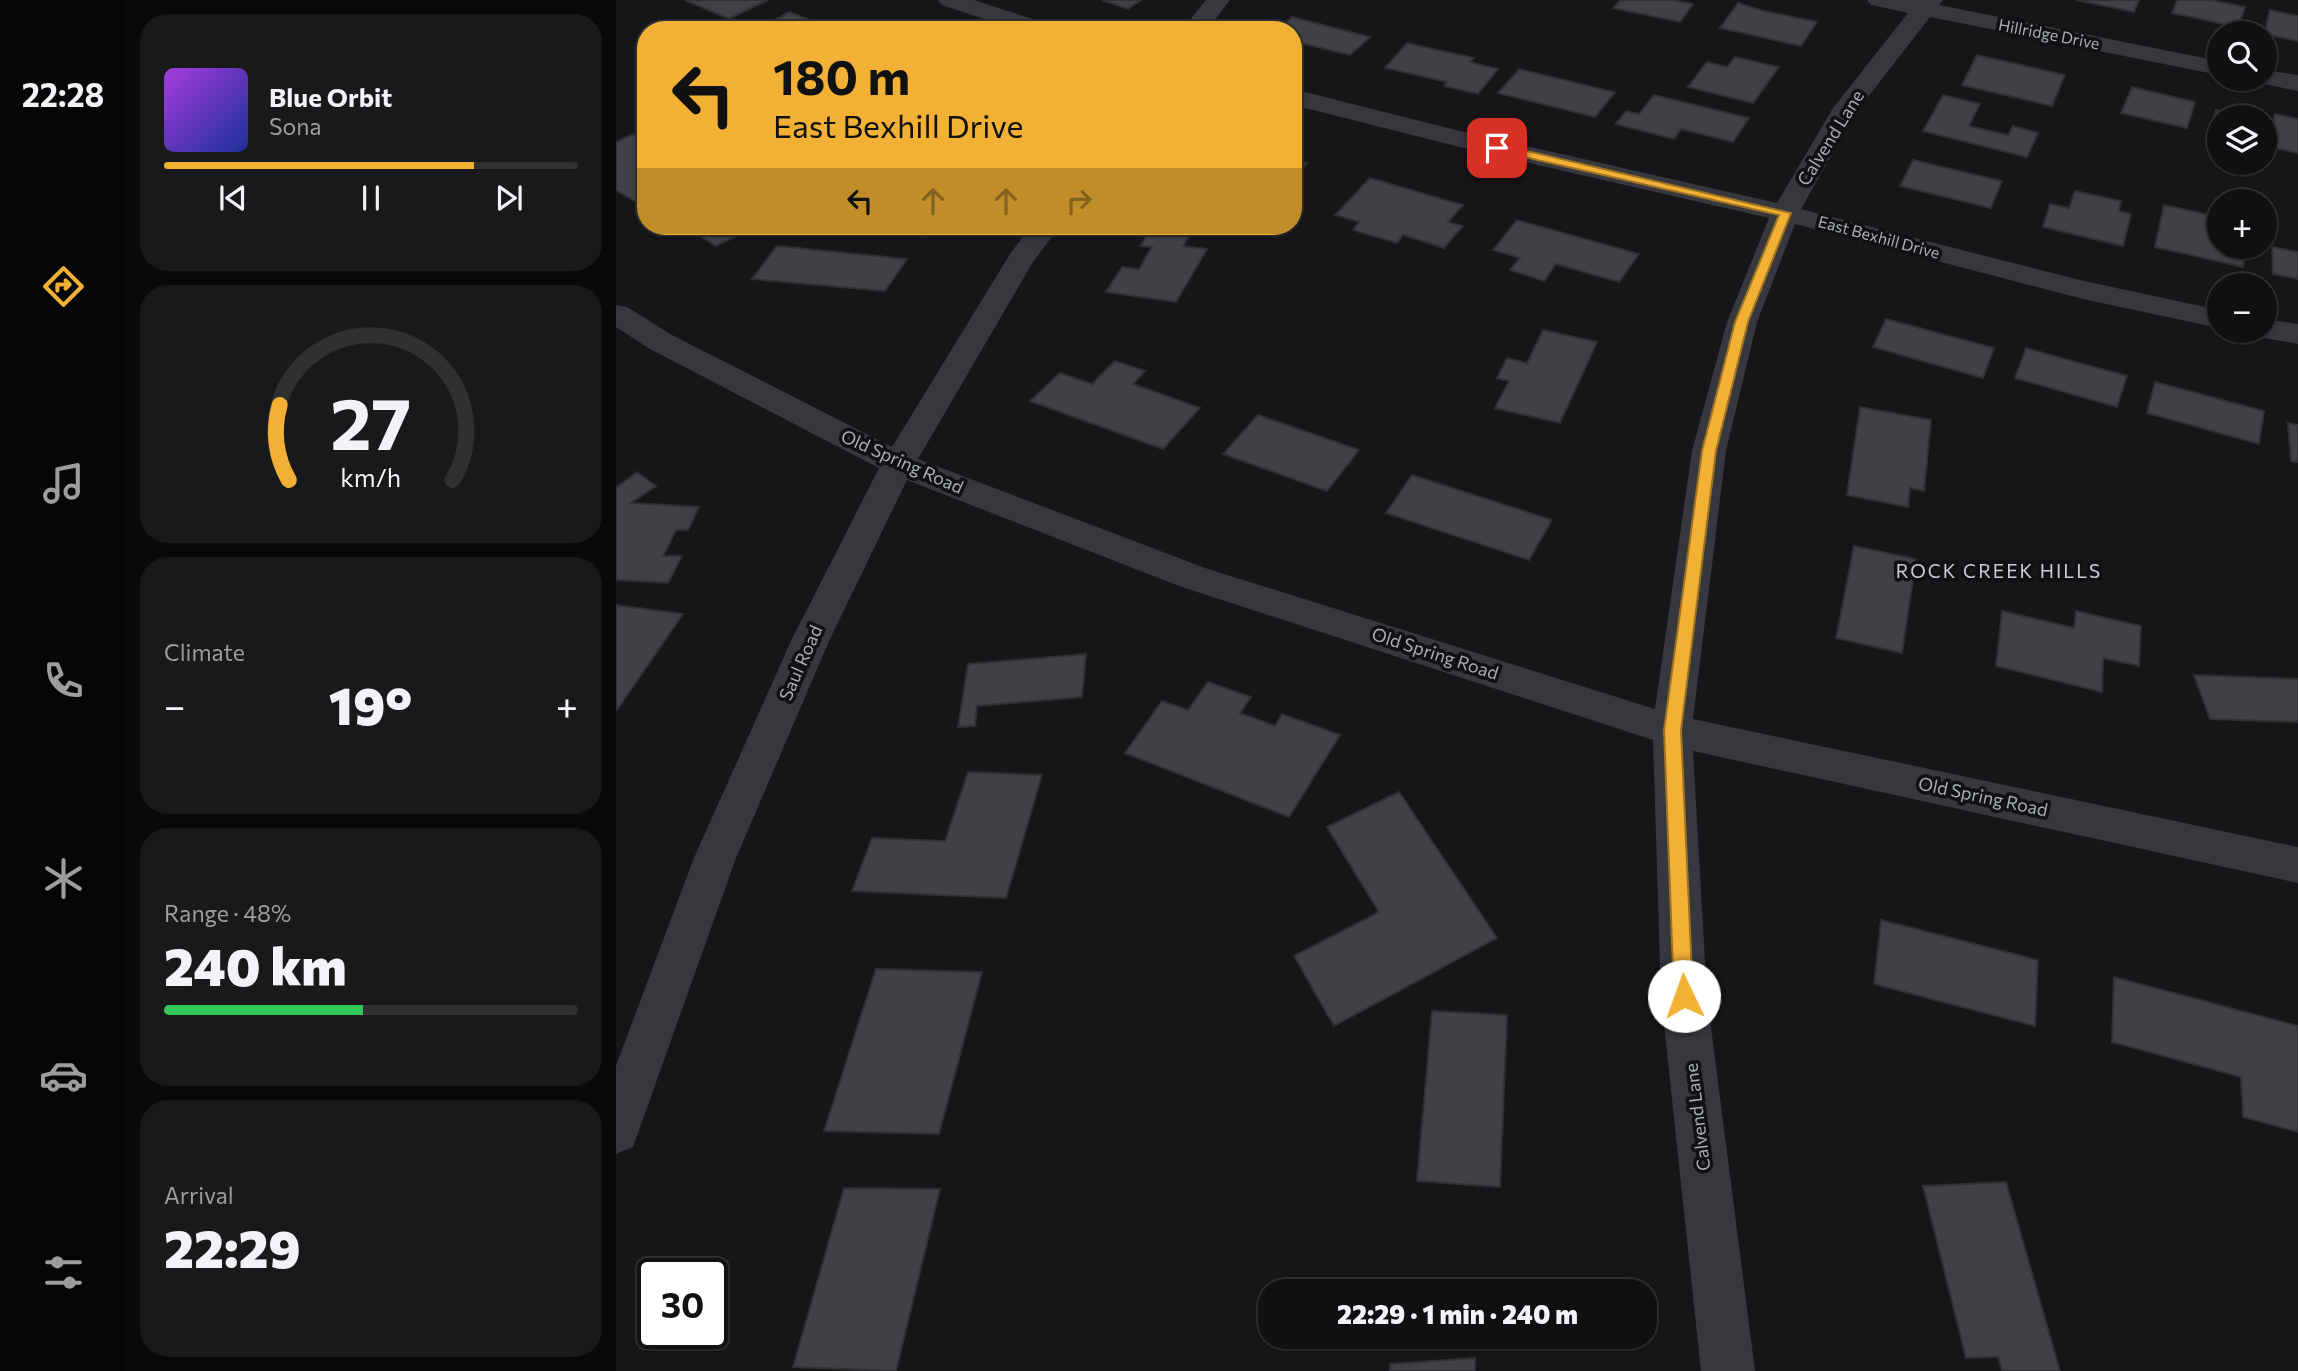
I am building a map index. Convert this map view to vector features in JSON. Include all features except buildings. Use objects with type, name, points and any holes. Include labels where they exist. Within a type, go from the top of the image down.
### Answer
[{"type":"street","points":[[950,0],[1014,21]]},
{"type":"street","points":[[1202,21],[1218,0]]},
{"type":"street","name":"Hillridge Drive","points":[[1879,0],[1927,4],[2207,65]]},
{"type":"street","name":"Calvend Lane","points":[[1728,1371],[1684,996],[1672,730],[1709,451],[1742,322],[1785,213],[1842,113],[1927,4]]},
{"type":"street","points":[[2277,79],[2298,83]]},
{"type":"street","name":"East Bexhill Drive","points":[[1302,99],[1470,141],[1785,213],[2083,290],[2207,316]]},
{"type":"street","name":"Saul Road","points":[[616,1130],[715,858],[810,641],[898,464],[1020,260],[1039,235]]},
{"type":"street","name":"Old Spring Road","points":[[616,314],[660,342],[898,464],[1192,577],[1672,730],[2298,865]]},
{"type":"street","points":[[2277,330],[2298,334]]},
{"type":"district","name":"ROCK CREEK HILLS","points":[[1999,571]]},
{"type":"route","points":[[1497,148],[1785,213],[1742,322],[1709,451],[1672,730],[1684,996]]}]
